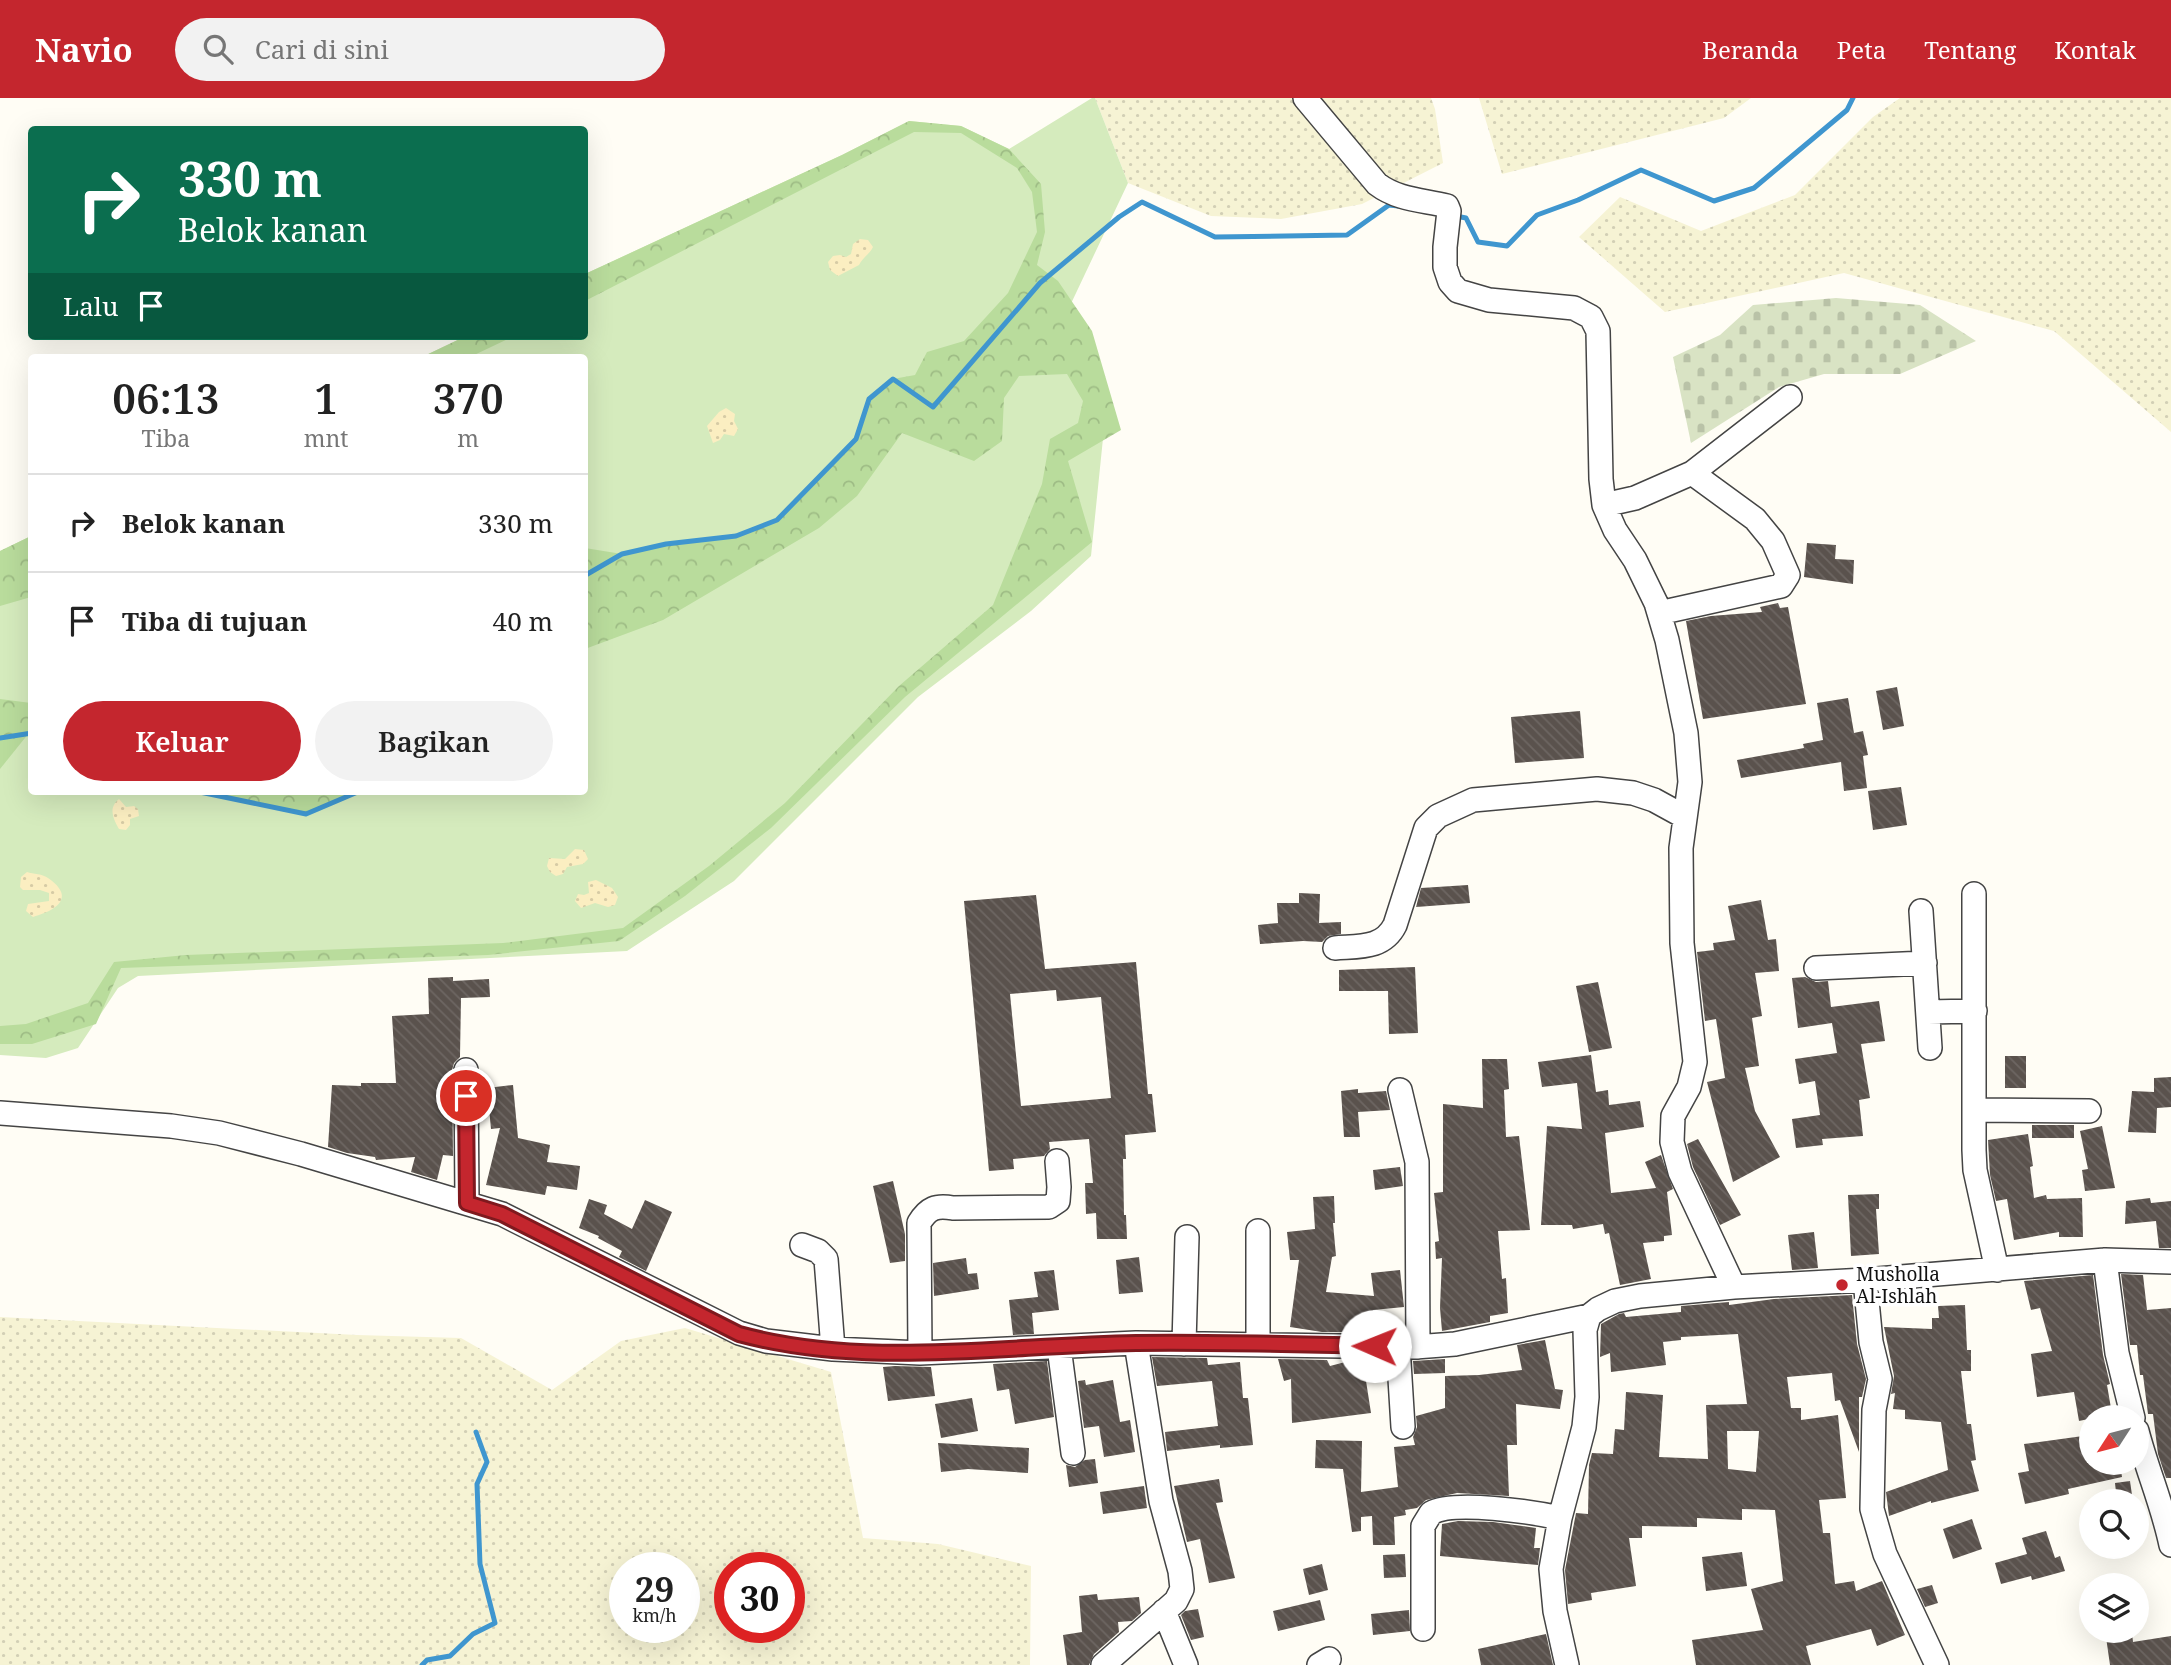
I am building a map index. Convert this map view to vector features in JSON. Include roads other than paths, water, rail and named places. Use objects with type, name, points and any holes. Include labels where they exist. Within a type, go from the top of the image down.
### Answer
[{"type":"street","points":[[1305,98],[1377,184],[1392,193],[1445,205],[1449,211],[1445,247],[1447,276],[1454,288],[1461,293],[1489,300],[1574,308],[1591,317],[1599,337],[1597,368],[1604,505],[1615,530],[1635,560],[1659,613],[1686,733],[1690,782],[1681,848],[1682,943],[1695,1062],[1689,1087],[1673,1116],[1672,1142],[1680,1172],[1734,1287]]},
{"type":"street","points":[[1604,505],[1634,498],[1692,473],[1790,397]]},
{"type":"street","points":[[1659,613],[1781,586],[1788,575],[1773,541],[1755,519],[1692,473]]},
{"type":"street","points":[[1335,948],[1373,945],[1390,933],[1395,925],[1426,828],[1438,816],[1473,800],[1569,790],[1617,791],[1654,800],[1685,817]]},
{"type":"street","points":[[1974,894],[1975,1170],[1997,1270]]},
{"type":"street","points":[[1921,911],[1930,1048]]},
{"type":"street","points":[[1816,968],[1925,963]]},
{"type":"street","points":[[1928,1012],[1975,1011]]},
{"type":"street","points":[[466,1070],[467,1203]]},
{"type":"street","points":[[1401,1090],[1417,1162],[1403,1427]]},
{"type":"street","points":[[1974,1110],[2089,1111]]},
{"type":"street","points":[[0,1113],[172,1126],[219,1133],[301,1154],[502,1214],[739,1334],[766,1341],[833,1349],[920,1353],[1136,1343],[1408,1347],[1455,1344],[1589,1316],[1615,1301],[1640,1296],[2105,1260],[2171,1262]]},
{"type":"street","points":[[920,1353],[919,1223],[925,1214],[933,1207],[941,1206],[1049,1207],[1058,1201],[1056,1161]]},
{"type":"street","points":[[1258,1231],[1258,1343]]},
{"type":"street","points":[[1184,1344],[1187,1237]]},
{"type":"street","points":[[802,1245],[818,1251],[826,1259],[833,1349]]},
{"type":"street","points":[[2105,1260],[2117,1353],[2130,1405]]},
{"type":"street","points":[[1865,1280],[1871,1342],[1880,1379],[1874,1410],[1872,1509],[1885,1554],[1937,1665]]},
{"type":"street","points":[[1567,1665],[1555,1611],[1551,1569],[1559,1518],[1584,1427],[1587,1397],[1585,1330],[1589,1316]]},
{"type":"street","points":[[1103,1665],[1176,1601],[1182,1589],[1180,1571],[1161,1501],[1136,1343]]},
{"type":"street","points":[[1059,1347],[1073,1453]]},
{"type":"street","points":[[2149,1454],[2162,1479],[2171,1545]]},
{"type":"street","points":[[1423,1629],[1423,1526],[1431,1513],[1444,1509],[1498,1508],[1559,1518]]},
{"type":"street","points":[[1164,1611],[1186,1665]]},
{"type":"waterway","points":[[1456,216],[1466,218],[1478,242],[1507,246],[1537,215],[1578,200],[1641,170],[1714,201],[1754,188],[1847,110],[1853,98]]},
{"type":"waterway","points":[[588,574],[622,554],[666,544],[736,536],[777,520],[856,439],[869,399],[893,379],[933,407],[1040,283],[1119,217],[1142,202],[1215,237],[1347,235],[1389,205],[1398,206]]},
{"type":"waterway","points":[[0,738],[28,734]]},
{"type":"waterway","points":[[214,795],[306,814],[351,795]]},
{"type":"waterway","points":[[422,1665],[427,1660],[450,1656],[473,1634],[495,1623],[480,1564],[477,1484],[487,1462],[476,1432]]},
{"type":"place","name":"Musholla Al-Ishlah","points":[[1842,1285]]}]
